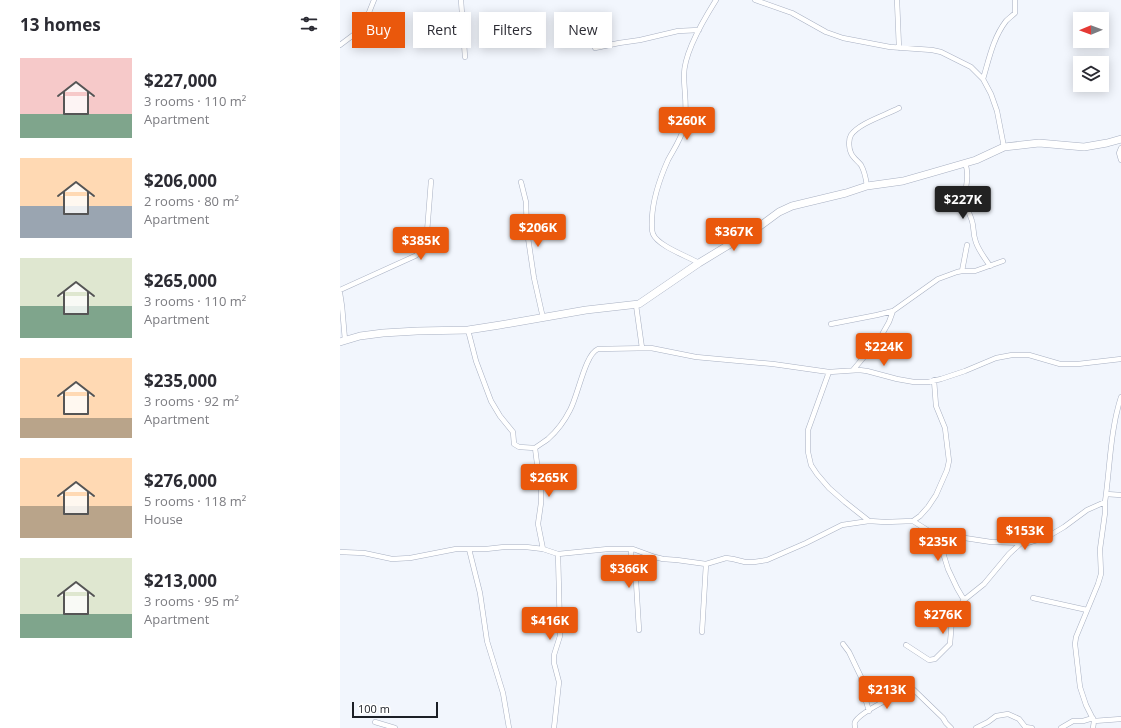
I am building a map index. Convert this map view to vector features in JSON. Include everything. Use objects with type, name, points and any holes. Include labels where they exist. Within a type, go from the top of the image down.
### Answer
[{"type":"street","points":[[340,45],[360,30],[375,0]]},
{"type":"street","points":[[461,0],[465,57]]},
{"type":"street","points":[[698,262],[662,244],[653,234],[652,227],[654,199],[666,166],[684,127],[686,111],[685,65],[699,30],[716,0]]},
{"type":"street","points":[[755,0],[792,13],[835,36],[850,40],[900,48],[926,48],[941,52],[971,67],[983,79],[991,94],[997,112],[1004,147]]},
{"type":"street","points":[[897,0],[900,48]]},
{"type":"street","points":[[983,79],[989,55],[995,40],[1007,20],[1015,13],[1015,0]]},
{"type":"street","points":[[612,44],[640,40],[678,31],[699,30]]},
{"type":"street","points":[[868,186],[862,166],[851,154],[851,136],[860,127],[899,108]]},
{"type":"street","points":[[340,293],[343,341],[360,336],[383,333],[468,330],[586,310],[636,305],[698,262],[760,226],[779,212],[792,206],[868,186],[902,181],[976,160],[1004,147],[1039,143],[1084,147],[1107,144],[1121,139]]},
{"type":"street","points":[[1121,148],[1119,153],[1121,160]]},
{"type":"street","points":[[965,163],[968,169],[965,202],[971,219],[975,240],[990,266]]},
{"type":"street","points":[[340,290],[415,256],[422,251],[426,245],[431,180]]},
{"type":"street","points":[[521,182],[526,202],[527,231],[542,318]]},
{"type":"street","points":[[962,271],[967,245]]},
{"type":"street","points":[[831,324],[893,311],[938,279],[962,271],[974,271],[1003,261]]},
{"type":"street","points":[[636,305],[642,348]]},
{"type":"street","points":[[853,370],[880,338],[893,311]]},
{"type":"street","points":[[468,330],[476,361],[491,401],[500,416],[513,432],[514,444],[519,447],[535,448],[560,426],[570,410],[575,401],[587,363],[592,353],[595,350],[606,348],[651,348],[696,357],[772,364],[829,372],[853,370],[867,371],[914,382],[928,382],[965,371],[996,358],[1012,355],[1029,355],[1060,364],[1078,364],[1121,359]]},
{"type":"street","points":[[829,372],[808,430],[808,452],[811,465],[829,488],[869,521]]},
{"type":"street","points":[[340,552],[364,553],[392,559],[410,558],[456,549],[526,547],[543,549],[558,554],[608,549],[631,549],[663,559],[706,564],[726,558],[733,558],[745,562],[754,562],[767,560],[824,535],[842,525],[869,521],[913,521],[928,507],[936,495],[947,470],[949,461],[945,428],[936,406],[934,380]]},
{"type":"street","points":[[1093,728],[1093,719],[1086,705],[1080,687],[1075,644],[1076,637],[1101,574],[1100,549],[1105,502],[1117,414],[1121,397]]},
{"type":"street","points":[[535,448],[541,492],[538,524],[543,549]]},
{"type":"street","points":[[1106,494],[1121,495]]},
{"type":"street","points":[[932,533],[991,542],[1027,543],[1047,537],[1088,510],[1105,502]]},
{"type":"street","points":[[913,521],[932,533],[940,543],[948,569],[956,588],[964,600]]},
{"type":"street","points":[[906,645],[929,660],[935,659],[950,644],[951,625],[954,614],[964,600],[984,584],[1021,542]]},
{"type":"street","points":[[469,549],[480,593],[487,641],[503,693],[509,728]]},
{"type":"street","points":[[631,549],[632,569],[636,581],[639,630]]},
{"type":"street","points":[[554,728],[559,682],[554,663],[554,655],[560,636],[558,554]]},
{"type":"street","points":[[702,632],[706,564]]},
{"type":"street","points":[[1033,598],[1087,610]]},
{"type":"street","points":[[844,644],[861,677],[863,691],[869,711]]},
{"type":"street","points":[[855,728],[856,721],[869,711],[887,700],[912,689],[943,718],[946,724],[951,728]]},
{"type":"street","points":[[976,728],[996,716],[1008,714],[1019,719],[1025,728],[1032,728]]},
{"type":"street","points":[[1061,728],[1073,721],[1121,719]]},
{"type":"street","points":[[375,722],[395,728]]}]
